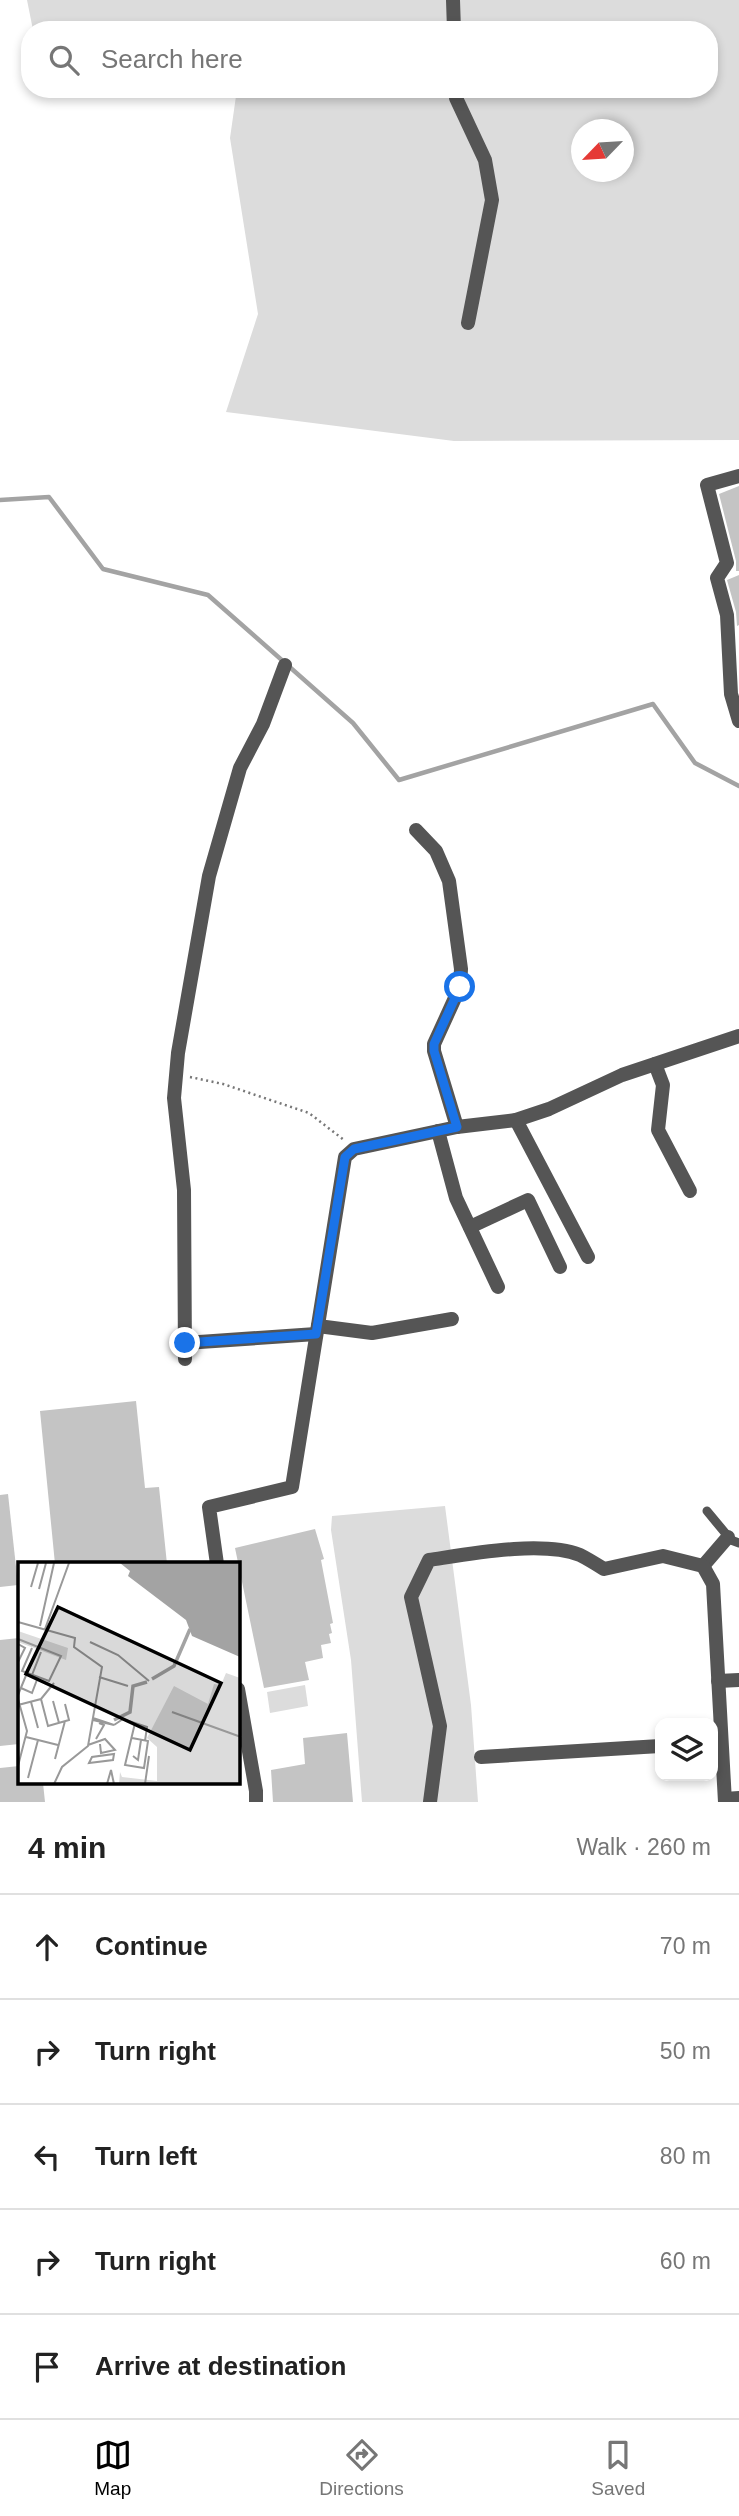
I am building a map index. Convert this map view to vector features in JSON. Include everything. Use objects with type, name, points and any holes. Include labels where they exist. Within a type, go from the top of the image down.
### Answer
[{"type":"street","points":[[453,0],[454,21]]},
{"type":"street","points":[[456,98],[485,160],[492,200],[468,323]]},
{"type":"street","points":[[739,476],[707,485],[727,563],[717,578],[733,613],[731,694],[739,721]]},
{"type":"street","points":[[185,1359],[184,1190],[174,1098],[177,1053],[209,876],[240,768],[263,724],[285,665]]},
{"type":"street","points":[[416,830],[436,851],[449,881],[451,894],[461,969],[460,987],[434,1044],[434,1051],[457,1127]]},
{"type":"street","points":[[217,1562],[209,1507],[292,1487],[345,1157],[354,1149],[457,1127],[516,1120],[549,1109],[622,1075],[739,1036]]},
{"type":"street","points":[[654,1064],[663,1085],[658,1130],[690,1191]]},
{"type":"street","points":[[516,1120],[588,1257]]},
{"type":"street","points":[[438,1131],[456,1198],[498,1287]]},
{"type":"street","points":[[470,1227],[528,1200],[561,1267]]},
{"type":"street","points":[[185,1343],[317,1330],[372,1333],[452,1319]]},
{"type":"street","points":[[704,1566],[734,1540]]},
{"type":"street","points":[[430,1802],[440,1726],[411,1597],[429,1560],[479,1552],[550,1548],[579,1555],[604,1569],[663,1556],[704,1566],[713,1584],[717,1718]]},
{"type":"street","points":[[718,1681],[739,1680]]},
{"type":"street","points":[[240,1701],[256,1796]]},
{"type":"street","points":[[481,1756],[655,1746]]},
{"type":"street","points":[[718,1746],[730,1800]]},
{"type":"lane","points":[[707,1511],[734,1540]]},
{"type":"path","points":[[176,1073],[223,1084],[309,1112],[354,1149]]},
{"type":"shaded area","points":[[27,0],[739,0],[739,440],[454,441],[226,412],[258,314],[230,138],[236,98],[718,98],[718,21],[31,21]]},
{"type":"shaded area","points":[[445,1506],[471,1705],[478,1802],[362,1802],[351,1660],[331,1530],[332,1516]]},
{"type":"shaded area","points":[[305,1685],[308,1706],[270,1713],[267,1692]]},
{"type":"building","points":[[739,486],[739,571],[736,571],[736,561],[719,494]]},
{"type":"building","points":[[739,575],[739,625],[737,626],[727,580]]},
{"type":"building","points":[[136,1401],[145,1488],[159,1487],[167,1562],[55,1562],[40,1411]]},
{"type":"building","points":[[8,1494],[18,1585],[0,1587],[0,1495]]},
{"type":"building","points":[[315,1529],[324,1559],[321,1560],[333,1623],[330,1624],[332,1633],[329,1634],[331,1643],[321,1645],[323,1658],[305,1662],[309,1680],[264,1688],[235,1548]]},
{"type":"building","points":[[18,1638],[18,1744],[0,1746],[0,1640]]},
{"type":"building","points":[[347,1733],[353,1802],[273,1802],[271,1770],[305,1764],[303,1738]]},
{"type":"building","points":[[18,1766],[18,1784],[43,1784],[45,1802],[0,1802],[0,1768]]},
{"type":"waterway","points":[[0,500],[49,497],[103,569],[208,595],[353,723],[399,780],[653,704],[695,763],[739,786]]},
{"type":"route","points":[[185,1343],[316,1334],[345,1157],[354,1149],[457,1127],[434,1044],[460,987]]}]
